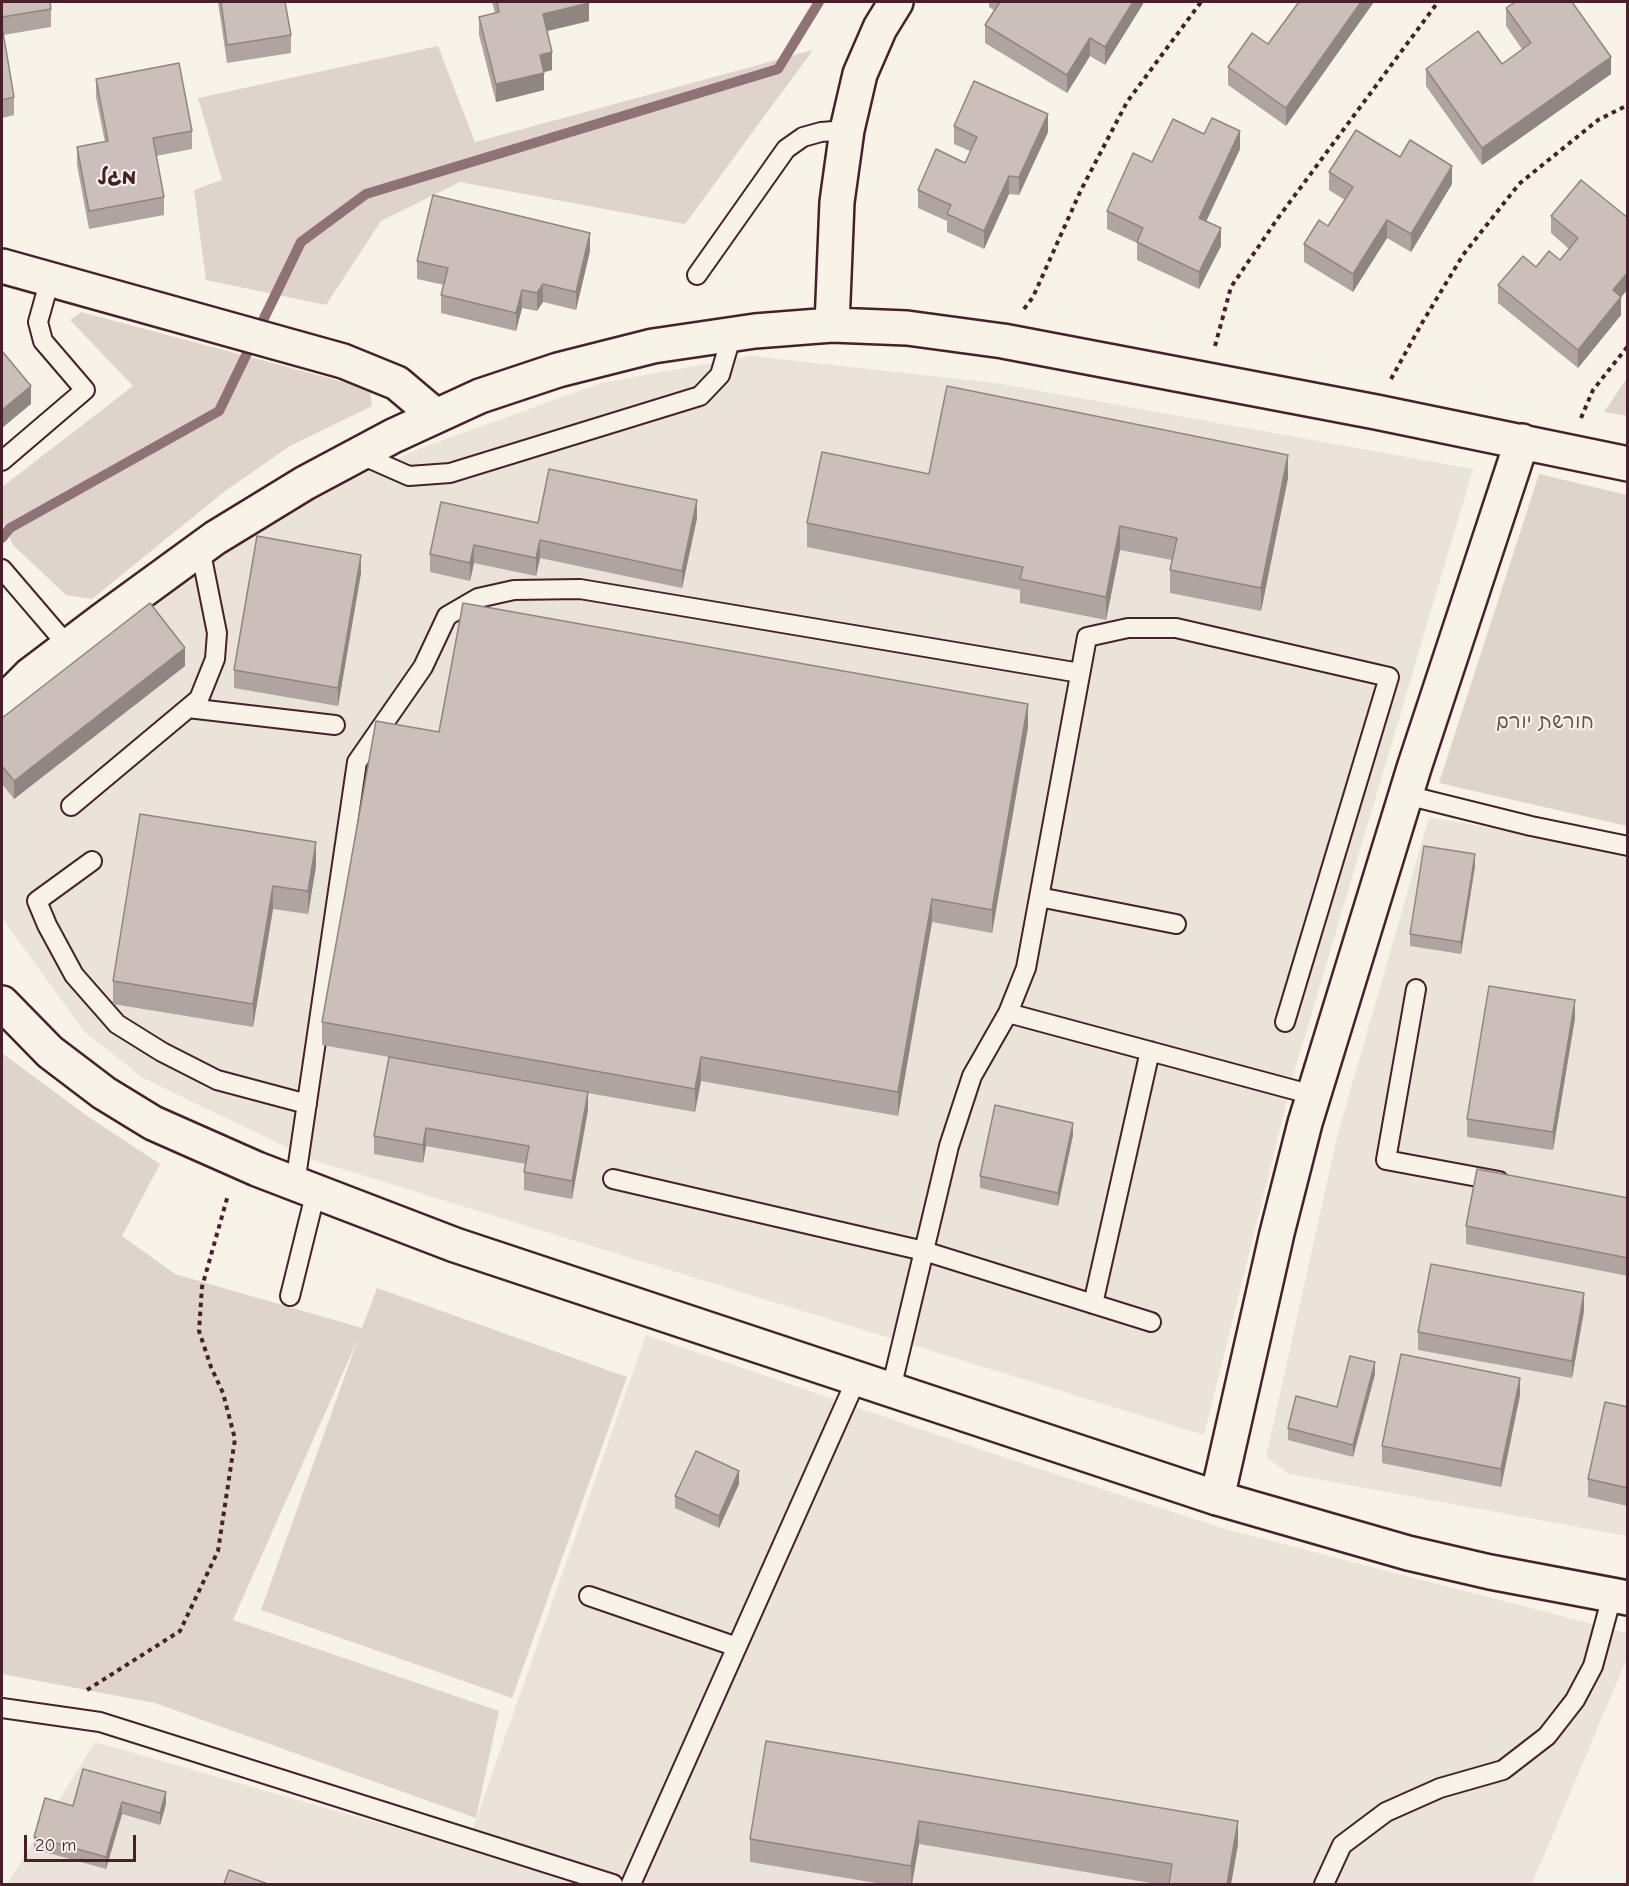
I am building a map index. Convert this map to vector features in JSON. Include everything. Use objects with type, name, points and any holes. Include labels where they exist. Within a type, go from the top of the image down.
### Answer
[{"type":"street","points":[[832,325],[837,202],[847,130],[860,74],[880,28],[896,2]]},
{"type":"street","points":[[2,266],[343,361],[397,383],[436,416]]},
{"type":"street","points":[[2,703],[30,675],[200,549],[305,483],[359,454],[480,396],[558,370],[653,346],[732,334],[832,325],[907,328],[1003,341],[1376,412],[1628,464]]},
{"type":"street","points":[[1217,1498],[1277,1233],[1313,1095],[1406,795],[1522,441]]},
{"type":"street","points":[[2,1003],[50,1052],[104,1093],[153,1123],[237,1161],[454,1245],[1217,1498],[1408,1553],[1490,1572],[1620,1597]]},
{"type":"lane","points":[[697,275],[786,149],[803,137],[847,130]]},
{"type":"lane","points":[[2,460],[85,390],[43,340],[38,322],[50,279]]},
{"type":"lane","points":[[359,454],[409,476],[450,473],[700,396],[720,375],[732,334]]},
{"type":"lane","points":[[71,806],[199,699],[215,659],[217,633],[200,549]]},
{"type":"lane","points":[[2,569],[68,646]]},
{"type":"lane","points":[[290,1296],[306,1187],[307,1104],[357,762],[423,667],[447,616],[477,598],[514,590],[580,590],[1080,673]]},
{"type":"lane","points":[[891,1389],[949,1146],[972,1077],[1008,1013],[1026,968],[1087,637],[1128,628],[1176,628],[1389,677],[1285,1022]]},
{"type":"lane","points":[[188,708],[335,725]]},
{"type":"lane","points":[[1406,795],[1531,826],[1628,846]]},
{"type":"lane","points":[[93,861],[37,901],[47,926],[74,975],[117,1023],[162,1052],[217,1080],[307,1104]]},
{"type":"lane","points":[[1039,897],[1176,924]]},
{"type":"lane","points":[[1416,989],[1386,1160],[1513,1183]]},
{"type":"lane","points":[[1008,1013],[1313,1095]]},
{"type":"lane","points":[[1094,1304],[1150,1051]]},
{"type":"lane","points":[[612,1179],[924,1251],[1151,1322]]},
{"type":"lane","points":[[632,1884],[857,1378]]},
{"type":"lane","points":[[589,1596],[737,1647]]},
{"type":"lane","points":[[1324,1884],[1342,1845],[1386,1812],[1440,1788],[1503,1770],[1547,1736],[1575,1700],[1593,1666],[1620,1597]]},
{"type":"lane","points":[[2,1708],[100,1722],[613,1884]]},
{"type":"path","points":[[1003,341],[1033,297],[1081,190],[1127,102],[1201,2]]},
{"type":"path","points":[[1205,379],[1231,287],[1278,218],[1438,2]]},
{"type":"path","points":[[1376,412],[1422,322],[1463,255],[1519,184],[1598,120],[1628,105]]},
{"type":"path","points":[[1566,453],[1593,390],[1628,346]]},
{"type":"path","points":[[48,1715],[180,1631],[218,1551],[235,1439],[224,1393],[211,1367],[199,1331],[202,1287],[237,1161]]},
{"type":"shaded area","points":[[751,356],[996,383],[1473,469],[1295,1070],[1204,1435],[313,1160],[143,1078],[84,1031],[2,918],[2,734],[90,648],[267,518],[421,448],[601,383]]},
{"type":"shaded area","points":[[1429,817],[1627,852],[1627,1536],[1289,1474],[1266,1457],[1338,1133]]},
{"type":"shaded area","points":[[646,1335],[982,1450],[1225,1529],[1627,1633],[1627,1658],[1532,1884],[7,1884],[95,1742],[466,1848]]},
{"type":"green space","points":[[438,46],[475,142],[813,50],[685,224],[460,182],[381,221],[326,305],[206,280],[194,190],[222,180],[198,98]]},
{"type":"green space","points":[[81,312],[370,389],[372,406],[290,446],[225,491],[92,599],[66,595],[13,545],[2,521],[2,487],[133,386],[70,320]]},
{"type":"green space","points":[[1627,378],[1627,416],[1604,412]]},
{"type":"green space","name":"חורשת יורם","points":[[1539,474],[1627,495],[1627,826],[1439,783]]},
{"type":"green space","points":[[2,1053],[87,1116],[160,1164],[122,1236],[175,1274],[362,1328],[377,1288],[627,1377],[512,1698],[261,1610],[358,1339],[233,1620],[499,1711],[476,1818],[155,1703],[2,1674]]},
{"type":"building","points":[[2,2],[50,2],[51,9],[2,17]]},
{"type":"building","points":[[221,2],[285,2],[291,35],[227,45]]},
{"type":"building","points":[[497,2],[589,3],[543,14],[552,52],[540,55],[544,73],[496,84],[479,17],[499,12]]},
{"type":"building","points":[[1000,2],[1133,2],[1105,47],[1090,38],[1067,75],[985,25]]},
{"type":"building","points":[[1299,2],[1361,2],[1286,108],[1228,67],[1252,33],[1268,44]]},
{"type":"building","points":[[1515,2],[1572,2],[1611,57],[1482,148],[1426,69],[1478,31],[1502,64],[1531,43],[1506,8]]},
{"type":"building","points":[[2,26],[14,97],[2,100]]},
{"type":"building","points":[[179,63],[192,131],[153,138],[164,197],[89,211],[77,147],[108,141],[96,79]]},
{"type":"building","points":[[974,81],[1048,114],[1019,177],[1009,176],[984,231],[947,214],[951,205],[918,190],[936,149],[965,163],[977,137],[954,126]]},
{"type":"building","points":[[1212,118],[1240,131],[1199,218],[1221,228],[1199,272],[1137,242],[1143,228],[1107,211],[1133,153],[1152,162],[1173,119],[1204,134]]},
{"type":"building","points":[[1356,130],[1400,157],[1410,140],[1452,166],[1411,234],[1387,220],[1353,274],[1304,244],[1319,220],[1328,226],[1353,187],[1329,172]]},
{"type":"building","points":[[1581,180],[1628,218],[1628,272],[1613,290],[1621,297],[1578,350],[1498,285],[1523,256],[1536,267],[1549,251],[1560,260],[1578,238],[1551,216]]},
{"type":"building","points":[[433,195],[590,233],[576,292],[543,284],[537,293],[522,290],[516,313],[441,295],[448,268],[417,261]]},
{"type":"building","points":[[2,351],[31,386],[2,410]]},
{"type":"building","points":[[947,386],[1288,455],[1261,588],[1170,570],[1177,538],[1120,526],[1106,597],[1020,579],[1023,567],[807,523],[822,452],[929,474]]},
{"type":"building","points":[[549,469],[697,500],[682,571],[540,540],[536,558],[474,545],[470,563],[430,554],[441,502],[538,523]]},
{"type":"building","points":[[257,536],[361,555],[338,688],[234,670]]},
{"type":"building","points":[[150,603],[185,648],[14,781],[2,766],[2,718]]},
{"type":"building","points":[[463,603],[1028,704],[992,910],[932,899],[898,1092],[701,1057],[695,1089],[322,1022],[376,721],[439,732]]},
{"type":"building","points":[[140,814],[316,842],[308,891],[273,886],[253,1004],[113,981]]},
{"type":"building","points":[[1424,846],[1475,854],[1461,942],[1410,934]]},
{"type":"building","points":[[1489,986],[1575,1000],[1553,1132],[1467,1119]]},
{"type":"building","points":[[389,1057],[588,1092],[572,1181],[524,1172],[529,1146],[426,1128],[423,1145],[374,1136]]},
{"type":"building","points":[[995,1105],[1073,1123],[1058,1193],[980,1176]]},
{"type":"building","points":[[1477,1169],[1628,1198],[1628,1258],[1466,1226]]},
{"type":"building","points":[[1431,1264],[1584,1293],[1572,1361],[1418,1332]]},
{"type":"building","points":[[1401,1354],[1520,1378],[1501,1469],[1382,1446]]},
{"type":"building","points":[[1350,1356],[1375,1362],[1353,1445],[1288,1428],[1296,1396],[1337,1407]]},
{"type":"building","points":[[1605,1402],[1628,1407],[1628,1488],[1588,1479]]},
{"type":"building","points":[[696,1451],[739,1471],[719,1516],[675,1496]]},
{"type":"building","points":[[766,1741],[1238,1821],[1227,1884],[1169,1884],[1172,1864],[919,1821],[911,1866],[750,1839]]},
{"type":"building","points":[[83,1769],[166,1792],[160,1813],[122,1802],[106,1857],[34,1837],[45,1798],[73,1806]]},
{"type":"building","points":[[229,1870],[268,1884],[224,1884]]},
{"type":"waterway","points":[[2,538],[10,528],[219,411],[301,242],[366,194],[778,69],[819,2]]},
{"type":"district","name":"מגל","points":[[117,178]]}]
